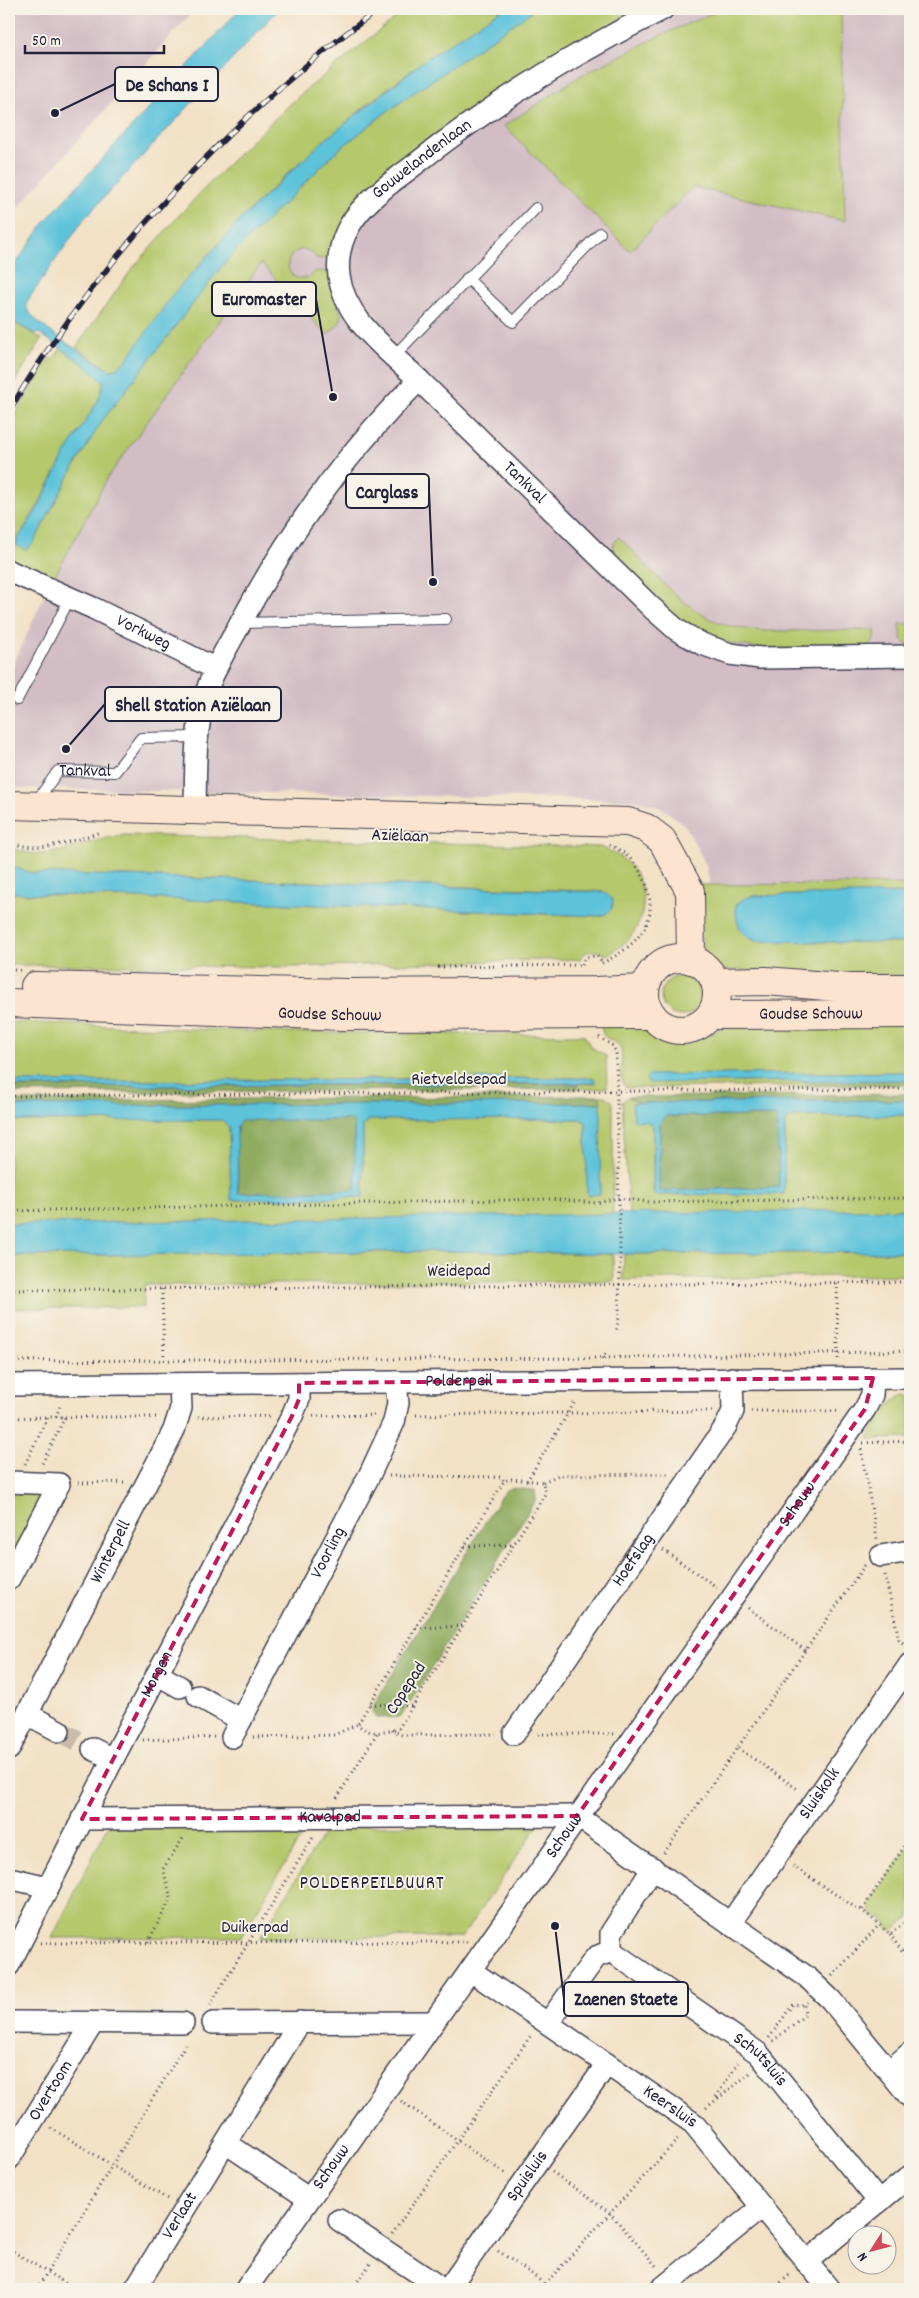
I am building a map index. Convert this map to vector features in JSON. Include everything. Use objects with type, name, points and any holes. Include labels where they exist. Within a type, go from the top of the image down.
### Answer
[{"type":"main road","name":"Aziëlaan","points":[[22,805],[628,822],[646,828],[662,840],[672,854],[690,891],[681,960]]},
{"type":"main road","points":[[681,960],[703,966],[715,982],[717,1000],[711,1016],[698,1026],[681,1031],[664,1026],[652,1015],[645,1000],[645,989],[649,978],[656,968],[681,960]]},
{"type":"main road","name":"Goudse Schouw","points":[[715,982],[766,981],[850,988],[910,988]]},
{"type":"main road","name":"Goudse Schouw","points":[[9,985],[348,993],[645,989]]},
{"type":"main road","name":"Goudse Schouw","points":[[9,1004],[344,1016],[652,1015]]},
{"type":"main road","name":"Goudse Schouw","points":[[711,1016],[910,1014]]},
{"type":"street","name":"Gouwelandenlaan","points":[[419,380],[352,310],[341,287],[340,255],[346,234],[356,216],[385,188],[499,101],[582,51],[663,9]]},
{"type":"street","points":[[196,809],[197,737],[204,699],[216,669],[291,536],[319,494],[351,453],[419,380]]},
{"type":"street","name":"Tankval","points":[[419,380],[652,608],[678,630],[702,644],[730,654],[760,658],[910,656]]},
{"type":"street","name":"Vorkweg","points":[[9,571],[69,600],[93,608],[216,669]]},
{"type":"street","points":[[732,1378],[733,1411]]},
{"type":"street","name":"Schouw","points":[[246,2289],[860,1416],[872,1395],[873,1378]]},
{"type":"street","name":"Polderpeil","points":[[9,1385],[910,1378]]},
{"type":"street","name":"Voorling","points":[[157,1674],[189,1692],[236,1729],[369,1476],[396,1415],[398,1403],[396,1382]]},
{"type":"street","name":"Morgen","points":[[9,1965],[112,1759],[292,1416],[299,1399],[299,1383]]},
{"type":"street","name":"Winterpell","points":[[9,1749],[179,1417],[181,1408],[180,1384]]},
{"type":"street","name":"Hoefslag","points":[[514,1734],[726,1426],[733,1411]]},
{"type":"street","points":[[9,1579],[59,1484],[20,1482]]},
{"type":"street","points":[[880,1551],[910,1551]]},
{"type":"street","name":"Sluiskolk","points":[[731,1922],[910,1664]]},
{"type":"street","points":[[27,1714],[59,1731]]},
{"type":"street","points":[[93,1749],[112,1759]]},
{"type":"street","points":[[577,1816],[731,1922],[820,1988],[910,2097]]},
{"type":"street","name":"Kavelpad","points":[[82,1819],[577,1816]]},
{"type":"street","points":[[545,2022],[596,1957],[611,1951],[612,1933],[653,1868]]},
{"type":"street","points":[[9,1878],[48,1887]]},
{"type":"street","name":"Schutsluis","points":[[611,1951],[757,2054],[879,2202]]},
{"type":"street","name":"Keersluis","points":[[471,1970],[693,2123],[829,2289]]},
{"type":"street","points":[[9,2022],[183,2023]]},
{"type":"street","name":"Overtoom","points":[[9,2159],[93,2022]]},
{"type":"street","name":"Verlaat","points":[[135,2289],[300,2022]]},
{"type":"street","points":[[213,2023],[434,2022]]},
{"type":"street","points":[[888,2071],[910,2053]]},
{"type":"street","name":"Spuisluis","points":[[448,2289],[607,2064]]},
{"type":"street","points":[[226,2143],[309,2199]]},
{"type":"street","points":[[806,2262],[910,2176]]},
{"type":"street","points":[[665,2286],[762,2206]]},
{"type":"street","points":[[339,2220],[434,2284],[437,2289]]},
{"type":"lane","points":[[394,356],[536,208]]},
{"type":"lane","points":[[468,278],[513,322],[600,233]]},
{"type":"lane","points":[[17,700],[69,600]]},
{"type":"lane","points":[[240,624],[446,619]]},
{"type":"lane","name":"Tankval","points":[[22,805],[58,771],[115,772],[141,738],[197,737]]},
{"type":"path","points":[[9,842],[36,848],[56,845],[108,830]]},
{"type":"path","points":[[582,965],[584,960],[592,955],[597,956],[602,963],[614,958],[643,931],[647,918],[649,894],[643,877],[621,849],[600,843]]},
{"type":"path","points":[[596,1032],[604,1042],[613,1046],[616,1053],[620,1256],[619,1318],[616,1332]]},
{"type":"path","name":"Rietveldsepad","points":[[9,1096],[910,1090]]},
{"type":"path","points":[[9,1210],[549,1199],[598,1203],[618,1198],[658,1202],[910,1198]]},
{"type":"path","name":"Weidepad","points":[[9,1290],[910,1282]]},
{"type":"path","points":[[836,1283],[836,1353],[842,1378]]},
{"type":"path","points":[[162,1290],[164,1359]]},
{"type":"path","points":[[9,1361],[602,1358],[910,1351]]},
{"type":"path","points":[[527,1481],[589,1380]]},
{"type":"path","points":[[9,1418],[569,1412],[852,1412],[871,1424],[859,1442],[899,1639],[910,1650]]},
{"type":"path","points":[[20,1482],[48,1417]]},
{"type":"path","points":[[20,1482],[65,1417]]},
{"type":"path","points":[[859,1442],[910,1441]]},
{"type":"path","points":[[369,1476],[501,1477],[504,1481],[512,1479],[543,1482],[559,1475],[692,1475]]},
{"type":"path","name":"Copepad","points":[[504,1481],[358,1724],[362,1729],[376,1732],[399,1728],[545,1494],[543,1482]]},
{"type":"path","points":[[59,1484],[147,1482]]},
{"type":"path","points":[[465,1546],[514,1545]]},
{"type":"path","points":[[653,1868],[880,1551]]},
{"type":"path","points":[[416,1628],[463,1626]]},
{"type":"path","points":[[370,1704],[413,1706]]},
{"type":"path","points":[[738,1748],[816,1801]]},
{"type":"path","points":[[148,1942],[170,1898],[163,1869],[196,1818]]},
{"type":"path","points":[[862,1910],[910,1838]]},
{"type":"path","points":[[778,1856],[856,1908],[862,1910],[890,1934],[910,1963]]},
{"type":"path","points":[[890,1934],[910,1919]]},
{"type":"path","name":"Duikerpad","points":[[20,1943],[490,1943]]},
{"type":"path","points":[[544,2284],[757,2054],[793,2004],[804,2005]]},
{"type":"path","points":[[352,2289],[457,2141],[545,2022]]},
{"type":"path","points":[[713,2101],[757,2054]]},
{"type":"path","points":[[386,2090],[522,2185]]},
{"type":"path","points":[[34,2118],[184,2210]]},
{"type":"path","points":[[538,2162],[610,2213],[665,2286]]},
{"type":"path","points":[[482,2242],[502,2253],[549,2289]]},
{"type":"path","points":[[9,2249],[75,2289]]},
{"type":"path","points":[[773,2289],[806,2262]]},
{"type":"highlighted area","points":[[873,1378],[865,1409],[577,1816],[82,1819],[292,1416],[299,1399],[299,1383]]},
{"type":"shaded area","points":[[9,9],[195,9],[9,218]]},
{"type":"shaded area","points":[[639,9],[910,9],[910,884],[710,884],[706,865],[685,825],[662,808],[637,800],[9,788],[9,674],[44,596],[108,477],[262,262],[493,93],[576,42]]},
{"type":"green space","points":[[406,9],[503,9],[426,59],[370,102],[289,172],[241,219],[175,293],[125,362],[114,370],[109,370],[76,347],[132,269],[183,211],[243,149],[300,95]]},
{"type":"green space","points":[[535,9],[639,9],[535,66],[433,136],[380,179],[330,259],[316,258],[311,252],[305,250],[299,250],[293,254],[289,259],[288,265],[290,272],[296,278],[308,278],[316,271],[329,272],[334,297],[342,316],[339,324],[327,335],[261,263],[108,477],[51,583],[9,563],[9,424],[50,357],[53,360],[61,348],[102,378],[104,382],[93,410],[64,456],[23,530],[26,550],[34,542],[69,476],[102,421],[226,261],[337,151],[385,113]]},
{"type":"green space","points":[[722,9],[841,9],[845,221],[693,187],[630,251],[504,126],[580,76],[661,35]]},
{"type":"green space","points":[[15,323],[42,339],[9,391],[9,327]]},
{"type":"green space","points":[[619,537],[676,595],[701,614],[715,621],[741,628],[768,631],[875,630],[874,638],[866,647],[792,649],[742,646],[718,640],[696,631],[675,617],[645,589],[614,555],[613,545]]},
{"type":"green space","points":[[900,624],[910,624],[910,647],[902,640]]},
{"type":"green space","points":[[114,836],[600,847],[618,856],[631,868],[640,883],[643,899],[641,915],[635,931],[623,944],[606,955],[592,951],[585,953],[580,959],[289,967],[9,965],[9,893],[600,916],[607,913],[613,907],[604,892],[32,873],[9,866],[9,848],[36,854],[51,853]]},
{"type":"green space","points":[[910,884],[910,893],[753,896],[736,905],[739,927],[745,935],[755,941],[910,943],[910,976],[723,970],[715,962],[710,961],[703,951],[697,885]]},
{"type":"green space","points":[[685,976],[692,979],[698,985],[701,996],[700,1004],[692,1013],[685,1016],[677,1016],[670,1013],[662,1004],[661,992],[664,985],[673,977]]},
{"type":"green space","points":[[910,1020],[910,1072],[649,1075],[646,1078],[805,1081],[806,1086],[627,1088],[621,1076],[621,1050],[616,1043],[606,1038],[601,1023],[642,1028],[647,1031],[651,1029],[665,1037],[685,1040],[703,1035],[707,1036],[722,1028]]},
{"type":"green space","points":[[9,1022],[270,1032],[584,1035],[591,1047],[606,1056],[607,1088],[577,1089],[578,1084],[595,1084],[594,1078],[9,1082]]},
{"type":"green space","points":[[910,1080],[910,1085],[806,1086],[805,1081]]},
{"type":"green space","points":[[578,1084],[577,1089],[9,1093],[9,1087]]},
{"type":"green space","points":[[910,1094],[910,1100],[641,1103],[628,1097]]},
{"type":"green space","points":[[600,1096],[605,1096],[613,1102],[613,1216],[9,1224],[9,1121],[222,1120],[229,1127],[232,1200],[363,1197],[363,1126],[368,1120],[580,1119],[586,1122],[587,1193],[600,1194]]},
{"type":"green space","points":[[600,1096],[601,1103],[9,1106],[9,1101]]},
{"type":"green space","points":[[628,1097],[641,1103],[632,1103],[653,1126],[653,1192],[784,1193],[785,1122],[792,1117],[910,1115],[910,1209],[629,1216],[622,1102]]},
{"type":"green space","points":[[666,1116],[777,1116],[779,1187],[659,1191],[660,1123]]},
{"type":"green space","points":[[242,1120],[351,1120],[354,1124],[355,1191],[238,1193],[237,1126]]},
{"type":"green space","points":[[449,1251],[613,1254],[614,1281],[144,1285],[144,1307],[9,1309],[9,1256]]},
{"type":"green space","points":[[910,1252],[910,1275],[623,1280],[624,1254]]},
{"type":"green space","points":[[906,1394],[910,1395],[910,1438],[868,1439],[879,1419],[893,1401]]},
{"type":"green space","points":[[511,1488],[535,1490],[536,1499],[403,1714],[398,1717],[377,1718],[372,1712],[373,1706],[501,1496],[506,1490]]},
{"type":"green space","points":[[9,1494],[46,1494],[9,1566]]},
{"type":"green space","points":[[109,1824],[309,1824],[241,1937],[52,1938]]},
{"type":"green space","points":[[539,1824],[462,1937],[260,1938],[328,1826]]},
{"type":"green space","points":[[910,1844],[910,1917],[893,1930],[889,1930],[884,1920],[871,1914],[869,1905]]},
{"type":"water","points":[[240,9],[279,9],[84,219],[26,303],[36,320],[61,339],[109,370],[114,370],[125,362],[174,293],[241,219],[322,142],[426,59],[502,9],[535,9],[385,113],[337,151],[226,261],[102,421],[69,476],[34,542],[26,550],[17,546],[17,540],[39,506],[64,456],[99,399],[104,382],[82,363],[39,333],[35,334],[15,323],[9,327],[9,273],[47,219]]},
{"type":"water","points":[[9,866],[32,873],[604,892],[613,900],[613,903],[610,911],[600,916],[9,893]]},
{"type":"water","points":[[910,893],[910,943],[755,941],[745,935],[739,927],[737,917],[736,905],[743,899],[753,896]]},
{"type":"water","points":[[910,1072],[910,1080],[648,1083],[646,1078],[649,1075]]},
{"type":"water","points":[[594,1078],[596,1083],[9,1087],[9,1082]]},
{"type":"water","points":[[910,1100],[910,1115],[792,1117],[785,1122],[784,1194],[654,1195],[653,1126],[648,1122],[634,1120],[632,1103]],"holes":[[[666,1116],[777,1116],[779,1187],[659,1191],[660,1123]]]},
{"type":"water","points":[[601,1103],[600,1194],[589,1196],[587,1193],[586,1122],[580,1119],[368,1120],[363,1126],[363,1197],[231,1200],[229,1127],[222,1120],[9,1121],[9,1106]],"holes":[[[242,1120],[351,1120],[354,1124],[355,1190],[238,1193],[237,1126]]]},
{"type":"water","points":[[910,1209],[910,1252],[624,1254],[449,1251],[9,1256],[9,1224]]},
{"type":"tunnel","points":[[59,1731],[93,1749]]},
{"type":"railway","points":[[9,411],[46,353],[86,297],[128,243],[174,191],[272,95],[324,51],[379,9]]},
{"type":"place","name":"De Schans I","points":[[55,113]]},
{"type":"place","name":"Euromaster","points":[[333,397]]},
{"type":"place","name":"Carglass","points":[[433,582]]},
{"type":"place","name":"Shell Station Aziëlaan","points":[[66,749]]},
{"type":"place","name":"Zaenen Staete","points":[[555,1926]]},
{"type":"district","name":"POLDERPEILBUURT","points":[[372,1884]]}]
